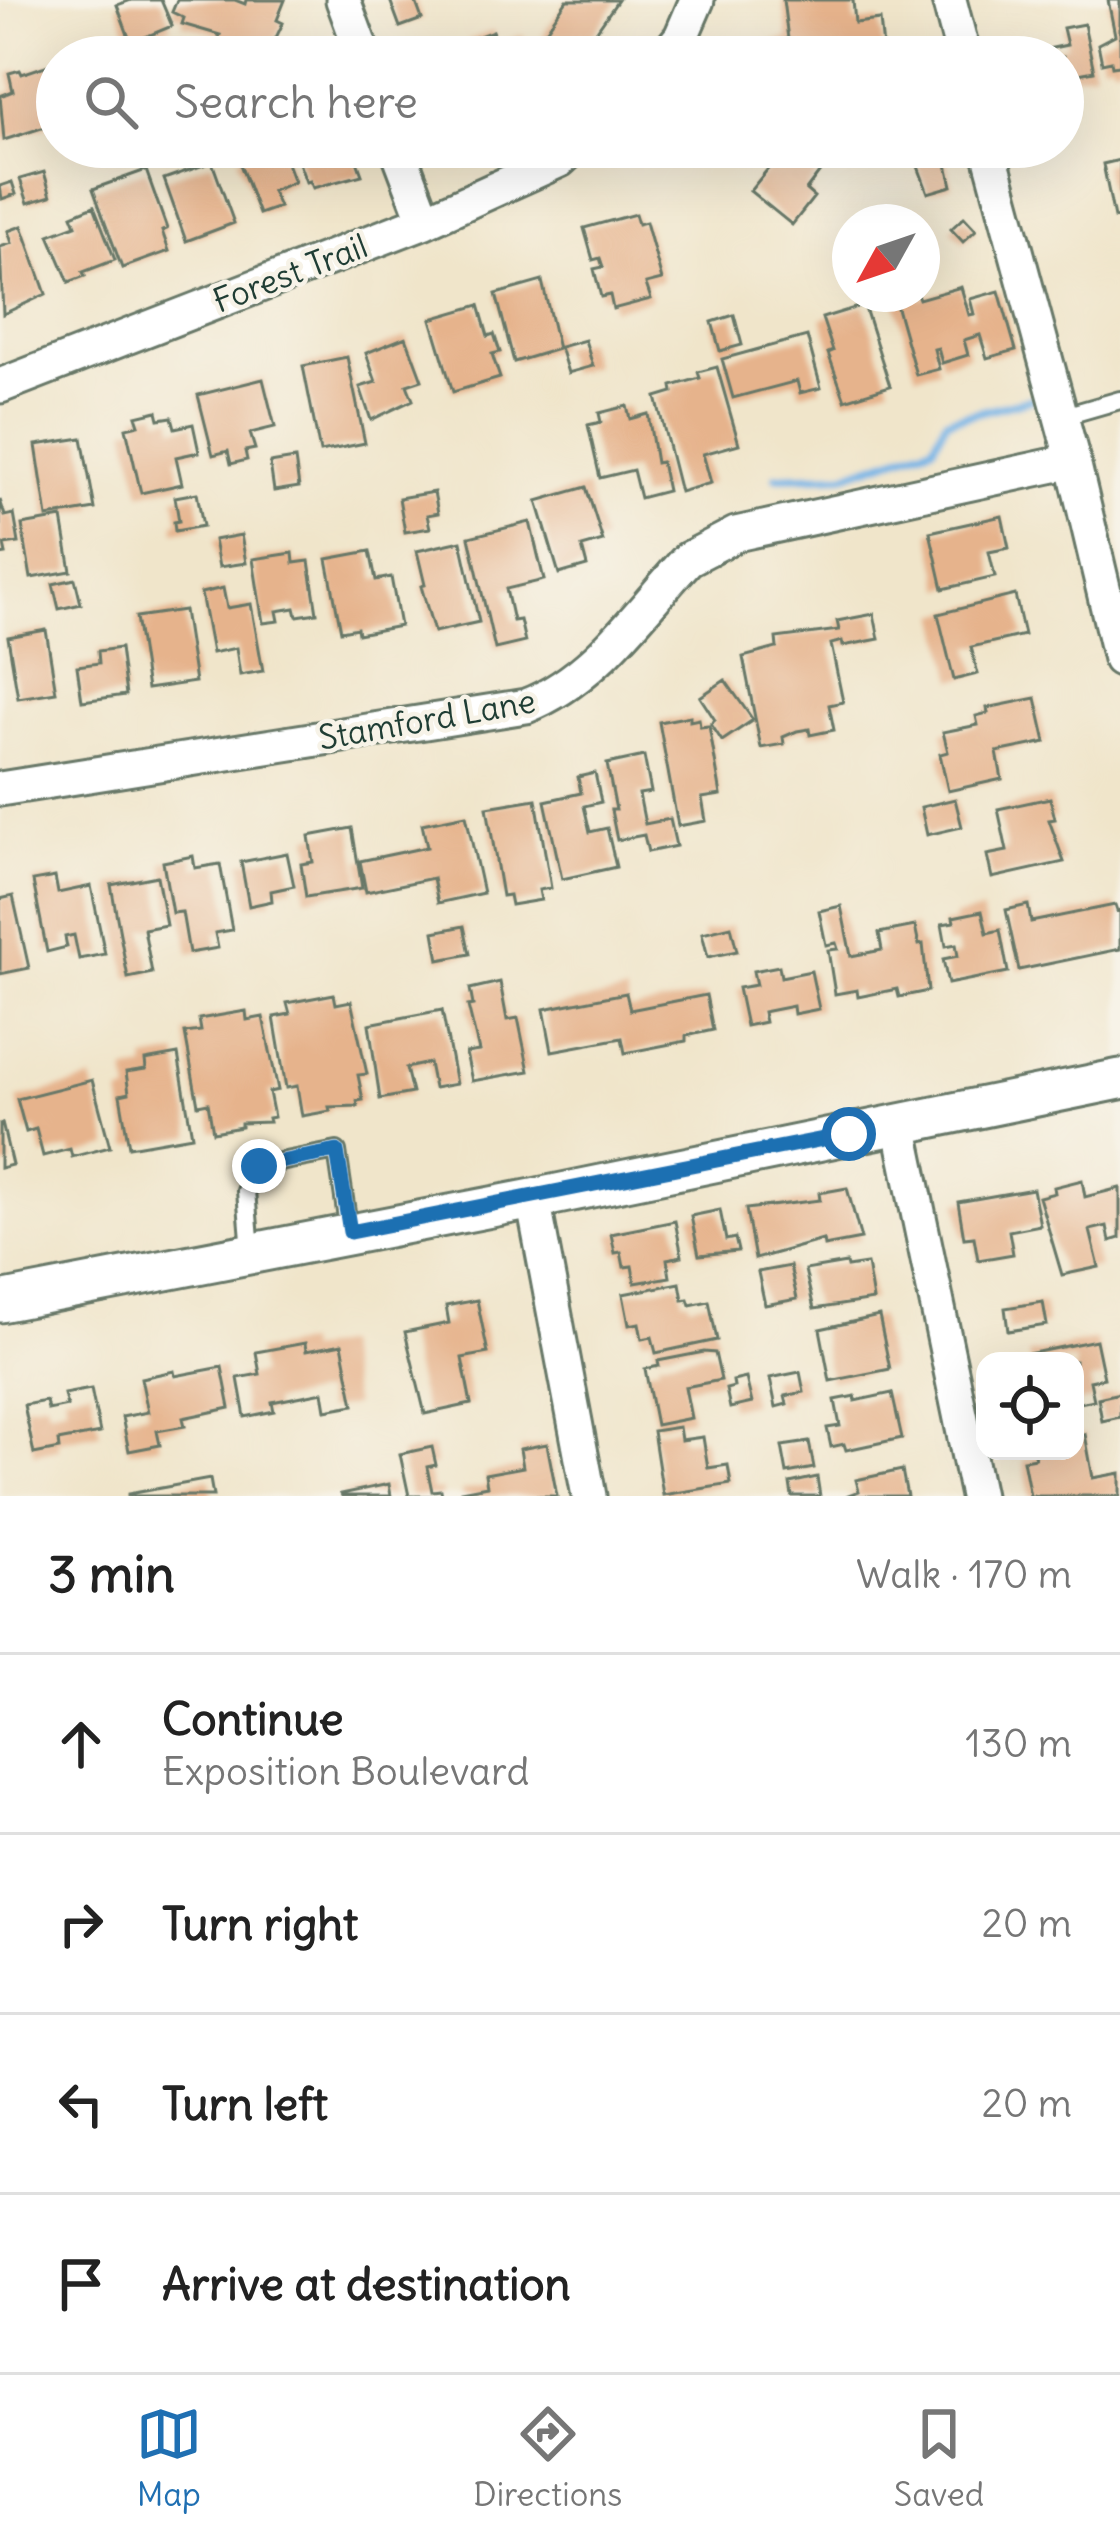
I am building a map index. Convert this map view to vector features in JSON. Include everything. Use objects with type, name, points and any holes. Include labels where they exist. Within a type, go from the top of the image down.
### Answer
[{"type":"street","points":[[343,0],[356,36]]},
{"type":"street","points":[[681,36],[697,0]]},
{"type":"street","points":[[949,0],[958,36]]},
{"type":"street","points":[[406,168],[425,221]]},
{"type":"street","name":"Forest Trail","points":[[0,386],[425,221],[542,168]]},
{"type":"street","points":[[994,168],[1073,460],[1120,658]]},
{"type":"street","name":"Stamford Lane","points":[[0,789],[526,706],[555,695],[579,677],[688,559],[709,545],[1073,460]]},
{"type":"street","points":[[0,1302],[1120,1079]]},
{"type":"street","points":[[899,1125],[977,1496]]},
{"type":"street","points":[[533,1199],[589,1496]]},
{"type":"lane","points":[[1061,418],[1120,400]]},
{"type":"lane","points":[[251,1251],[245,1190],[259,1166],[337,1151],[350,1232]]},
{"type":"building","points":[[161,0],[172,26],[148,36],[128,36],[117,5]]},
{"type":"building","points":[[177,0],[245,4],[246,0],[285,0],[277,36],[220,36],[182,24],[184,18],[172,12]]},
{"type":"building","points":[[390,0],[415,0],[422,19],[400,27]]},
{"type":"building","points":[[567,0],[618,0],[593,36],[542,36]]},
{"type":"building","points":[[783,0],[853,0],[855,23],[880,20],[882,36],[788,36]]},
{"type":"building","points":[[1108,0],[1120,0],[1120,65],[1112,66],[1111,61],[1102,63],[1098,44],[1115,35]]},
{"type":"building","points":[[1084,24],[1094,71],[1084,73],[1084,36],[1065,36],[1063,28]]},
{"type":"building","points":[[36,69],[36,130],[4,140],[0,96],[13,91],[9,73],[20,70],[22,74]]},
{"type":"building","points":[[1120,160],[1120,217],[1114,218],[1103,164]]},
{"type":"building","points":[[195,168],[214,168],[234,223],[186,241],[164,179]]},
{"type":"building","points":[[241,168],[289,168],[294,182],[272,191],[279,207],[259,214]]},
{"type":"building","points":[[301,168],[359,168],[362,175],[313,188]]},
{"type":"building","points":[[769,168],[822,169],[806,190],[814,197],[792,225],[750,191]]},
{"type":"building","points":[[919,168],[948,168],[952,186],[928,193]]},
{"type":"building","points":[[146,170],[167,229],[162,231],[169,251],[122,268],[93,189]]},
{"type":"building","points":[[44,172],[51,196],[28,203],[20,179]]},
{"type":"building","points":[[12,182],[16,194],[2,199],[0,186]]},
{"type":"building","points":[[94,206],[115,260],[69,282],[49,235],[76,225],[72,215]]},
{"type":"building","points":[[635,214],[638,224],[646,222],[662,280],[646,284],[651,299],[613,309],[610,295],[601,297],[594,269],[603,267],[600,258],[593,260],[584,228]]},
{"type":"building","points":[[964,217],[976,230],[963,242],[951,229]]},
{"type":"building","points":[[22,226],[46,294],[3,314],[0,247],[12,243],[8,231]]},
{"type":"building","points":[[542,281],[558,349],[514,362],[496,294]]},
{"type":"building","points":[[961,287],[969,315],[974,314],[970,299],[999,291],[1016,350],[987,358],[980,335],[964,340],[968,355],[942,363],[938,348],[934,349],[939,369],[916,375],[898,312],[940,312],[940,293]]},
{"type":"building","points":[[479,305],[488,336],[494,334],[500,352],[492,354],[500,378],[453,392],[431,319]]},
{"type":"building","points":[[866,312],[890,386],[845,400],[828,353],[833,351],[822,318]]},
{"type":"building","points":[[734,315],[742,345],[720,351],[712,322]]},
{"type":"building","points":[[807,336],[821,388],[800,393],[797,381],[733,398],[722,359]]},
{"type":"building","points":[[406,337],[422,380],[407,385],[413,400],[371,420],[360,387],[376,382],[366,353]]},
{"type":"building","points":[[585,340],[593,366],[568,373],[560,347]]},
{"type":"building","points":[[347,357],[365,443],[320,452],[303,366]]},
{"type":"building","points":[[717,367],[739,444],[703,454],[711,483],[680,492],[656,397],[673,392],[672,386],[700,378],[698,372]]},
{"type":"building","points":[[263,379],[275,427],[250,433],[255,449],[245,451],[247,460],[231,464],[228,451],[213,455],[198,395]]},
{"type":"building","points":[[627,406],[630,419],[648,414],[656,463],[661,462],[667,491],[640,498],[633,470],[600,478],[588,425],[601,422],[599,413]]},
{"type":"building","points":[[157,411],[159,419],[172,417],[175,428],[193,424],[199,452],[176,457],[182,484],[141,493],[126,428],[139,425],[136,416]]},
{"type":"building","points":[[82,438],[95,509],[47,517],[36,445]]},
{"type":"building","points":[[295,459],[299,487],[274,491],[270,463]]},
{"type":"building","points":[[586,487],[603,541],[582,547],[587,566],[559,574],[537,501]]},
{"type":"building","points":[[434,492],[438,513],[427,515],[430,528],[405,532],[399,498]]},
{"type":"building","points":[[197,493],[203,526],[175,531],[174,522],[179,521],[175,497]]},
{"type":"building","points":[[0,500],[5,516],[14,514],[19,543],[4,545],[6,554],[0,555]]},
{"type":"building","points":[[1002,516],[1009,548],[989,552],[995,577],[943,589],[930,532]]},
{"type":"building","points":[[62,518],[71,571],[31,578],[22,525]]},
{"type":"building","points":[[530,522],[544,580],[506,589],[513,621],[520,620],[525,642],[495,649],[469,537]]},
{"type":"building","points":[[241,535],[246,563],[219,567],[214,540]]},
{"type":"building","points":[[461,541],[479,622],[434,632],[417,551]]},
{"type":"building","points":[[370,551],[376,580],[391,577],[400,626],[358,634],[357,628],[341,631],[327,559]]},
{"type":"building","points":[[293,553],[294,563],[309,561],[317,613],[297,616],[295,608],[277,611],[279,621],[263,623],[253,559]]},
{"type":"building","points":[[75,579],[81,604],[59,609],[53,584]]},
{"type":"building","points":[[223,588],[227,608],[251,604],[263,671],[240,675],[236,648],[212,653],[201,593]]},
{"type":"building","points":[[1015,595],[1024,635],[971,647],[978,674],[954,680],[938,614]]},
{"type":"building","points":[[184,610],[195,682],[147,689],[136,617]]},
{"type":"building","points":[[874,614],[879,639],[831,644],[843,702],[829,705],[834,730],[810,735],[809,729],[797,731],[783,737],[784,744],[761,748],[743,657],[777,648],[776,638],[839,630],[837,621]]},
{"type":"building","points":[[46,630],[56,692],[18,698],[8,637]]},
{"type":"building","points":[[120,648],[126,695],[82,701],[77,666],[99,663],[98,651]]},
{"type":"building","points":[[725,680],[753,720],[722,741],[700,697]]},
{"type":"building","points":[[1036,698],[1046,742],[997,752],[1002,779],[948,791],[940,754],[948,752],[943,732],[978,725],[976,716],[988,713],[987,708]]},
{"type":"building","points":[[690,716],[690,721],[699,719],[700,727],[709,726],[721,795],[702,798],[706,821],[678,826],[659,722]]},
{"type":"building","points":[[644,756],[651,792],[639,794],[645,824],[670,819],[676,846],[648,852],[644,835],[617,840],[607,764]]},
{"type":"building","points":[[595,773],[601,802],[584,806],[590,832],[607,828],[616,867],[562,879],[545,801],[581,793],[578,777]]},
{"type":"building","points":[[1050,798],[1055,819],[1049,820],[1064,862],[992,878],[987,855],[1007,851],[998,809]]},
{"type":"building","points":[[536,799],[551,888],[539,890],[541,900],[511,905],[509,895],[502,896],[487,807]]},
{"type":"building","points":[[955,799],[962,827],[927,835],[921,807]]},
{"type":"building","points":[[466,815],[483,893],[438,903],[433,878],[366,892],[360,861],[427,847],[422,824]]},
{"type":"building","points":[[352,828],[362,888],[306,897],[301,864],[313,862],[309,836]]},
{"type":"building","points":[[287,853],[294,886],[271,891],[272,901],[249,906],[241,862]]},
{"type":"building","points":[[193,856],[195,868],[220,864],[232,930],[215,933],[218,948],[189,953],[182,912],[172,913],[163,862]]},
{"type":"building","points":[[157,876],[166,925],[144,929],[152,973],[128,978],[111,885]]},
{"type":"building","points":[[55,877],[58,893],[91,886],[105,954],[79,959],[74,935],[65,937],[67,947],[47,952],[33,881]]},
{"type":"building","points":[[13,896],[29,968],[0,974],[0,899]]},
{"type":"building","points":[[1028,905],[1031,922],[1115,905],[1120,910],[1120,949],[1019,970],[1006,910]]},
{"type":"building","points":[[841,906],[851,956],[882,950],[879,933],[915,926],[919,945],[923,944],[928,991],[899,997],[897,989],[858,997],[857,990],[835,994],[828,950],[838,949],[836,943],[826,945],[819,911]]},
{"type":"building","points":[[982,911],[987,933],[1000,930],[1008,972],[948,984],[943,959],[958,956],[956,944],[946,946],[942,924]]},
{"type":"building","points":[[464,926],[470,954],[439,960],[434,932]]},
{"type":"building","points":[[731,926],[737,951],[708,957],[702,933]]},
{"type":"building","points":[[779,966],[781,977],[811,971],[819,1009],[794,1014],[793,1006],[763,1012],[765,1022],[746,1026],[738,988],[756,985],[753,971]]},
{"type":"building","points":[[500,982],[507,1020],[518,1018],[529,1071],[472,1081],[466,1053],[479,1051],[468,1006],[473,1005],[470,989]]},
{"type":"building","points":[[626,993],[630,1010],[706,995],[713,1030],[686,1036],[686,1041],[625,1053],[622,1038],[552,1051],[544,1009]]},
{"type":"building","points":[[334,994],[336,1004],[351,1001],[367,1074],[358,1075],[363,1100],[357,1101],[358,1106],[329,1107],[330,1111],[302,1116],[297,1086],[286,1088],[274,1017],[290,1014],[287,1003]]},
{"type":"building","points":[[442,1010],[456,1084],[434,1088],[429,1063],[406,1068],[412,1093],[380,1099],[369,1024]]},
{"type":"building","points":[[246,1011],[247,1020],[263,1017],[278,1090],[269,1092],[274,1117],[269,1122],[241,1123],[241,1127],[213,1132],[208,1103],[198,1105],[185,1033],[201,1031],[199,1019]]},
{"type":"building","points":[[178,1054],[192,1136],[129,1147],[120,1095],[129,1093],[126,1072],[146,1069],[145,1060]]},
{"type":"building","points":[[92,1080],[110,1147],[72,1157],[70,1149],[43,1156],[36,1129],[26,1132],[17,1099]]},
{"type":"building","points":[[0,1124],[12,1165],[0,1168]]},
{"type":"building","points":[[1082,1180],[1085,1197],[1120,1188],[1120,1238],[1110,1241],[1107,1226],[1090,1230],[1099,1267],[1062,1275],[1039,1197],[1055,1193],[1054,1187]]},
{"type":"building","points":[[847,1188],[861,1239],[824,1246],[823,1240],[755,1259],[746,1209],[820,1200],[819,1193]]},
{"type":"building","points":[[1033,1189],[1040,1225],[1009,1231],[1013,1254],[978,1260],[974,1237],[964,1238],[958,1202]]},
{"type":"building","points":[[720,1210],[726,1240],[735,1238],[738,1251],[699,1255],[691,1216]]},
{"type":"building","points":[[675,1221],[682,1256],[667,1259],[670,1277],[635,1283],[632,1266],[624,1267],[611,1234]]},
{"type":"building","points":[[846,1263],[847,1267],[867,1264],[873,1300],[814,1309],[805,1270]]},
{"type":"building","points":[[790,1266],[797,1299],[765,1305],[758,1272]]},
{"type":"building","points":[[680,1283],[683,1300],[688,1299],[690,1305],[709,1301],[717,1340],[656,1353],[652,1337],[642,1339],[639,1323],[629,1325],[623,1294]]},
{"type":"building","points":[[477,1300],[488,1353],[462,1358],[471,1404],[425,1414],[405,1332],[449,1323],[446,1306]]},
{"type":"building","points":[[1043,1302],[1047,1325],[1008,1331],[1005,1308]]},
{"type":"building","points":[[879,1316],[890,1369],[830,1381],[820,1329]]},
{"type":"building","points":[[1096,1340],[1104,1378],[1090,1381],[1094,1400],[1084,1402],[1084,1352],[1038,1352]]},
{"type":"building","points":[[305,1343],[306,1351],[342,1344],[354,1405],[326,1410],[323,1392],[272,1402],[274,1411],[245,1417],[238,1378],[260,1374],[256,1352]]},
{"type":"building","points":[[715,1353],[721,1380],[685,1387],[691,1418],[656,1425],[645,1369],[659,1366],[658,1361]]},
{"type":"building","points":[[222,1367],[230,1408],[183,1418],[185,1426],[157,1431],[160,1445],[129,1451],[122,1417],[148,1412],[141,1378]]},
{"type":"building","points":[[800,1372],[804,1392],[785,1396],[787,1404],[776,1407],[770,1378]]},
{"type":"building","points":[[746,1378],[752,1403],[730,1408],[726,1389],[734,1387],[733,1381]]},
{"type":"building","points":[[91,1389],[100,1433],[58,1441],[59,1449],[34,1454],[24,1405],[46,1401],[48,1410],[67,1406],[64,1394]]},
{"type":"building","points":[[892,1393],[902,1438],[846,1450],[844,1444],[831,1447],[827,1428],[840,1426],[835,1400]]},
{"type":"building","points":[[1120,1393],[1120,1417],[1102,1421],[1098,1398]]},
{"type":"building","points":[[679,1427],[681,1440],[703,1437],[708,1468],[728,1465],[731,1484],[663,1495],[653,1431]]},
{"type":"building","points":[[1084,1434],[1093,1478],[1120,1473],[1120,1496],[1030,1496],[1023,1460],[1084,1460]]},
{"type":"building","points":[[809,1442],[814,1468],[787,1473],[782,1446]]},
{"type":"building","points":[[547,1444],[557,1496],[462,1496],[461,1491],[487,1486],[485,1474],[523,1467],[520,1449]]},
{"type":"building","points":[[432,1447],[436,1465],[427,1467],[432,1491],[441,1490],[442,1496],[409,1496],[400,1454]]},
{"type":"building","points":[[902,1470],[907,1496],[846,1496],[859,1491],[856,1480]]},
{"type":"building","points":[[817,1477],[820,1496],[792,1496],[790,1483]]},
{"type":"building","points":[[210,1479],[213,1496],[128,1496],[128,1494]]},
{"type":"building","points":[[389,1484],[391,1496],[341,1494]]},
{"type":"waterway","points":[[776,477],[844,475],[934,445],[946,420],[1031,399]]},
{"type":"route","points":[[259,1166],[337,1151],[350,1232],[849,1134]]}]
